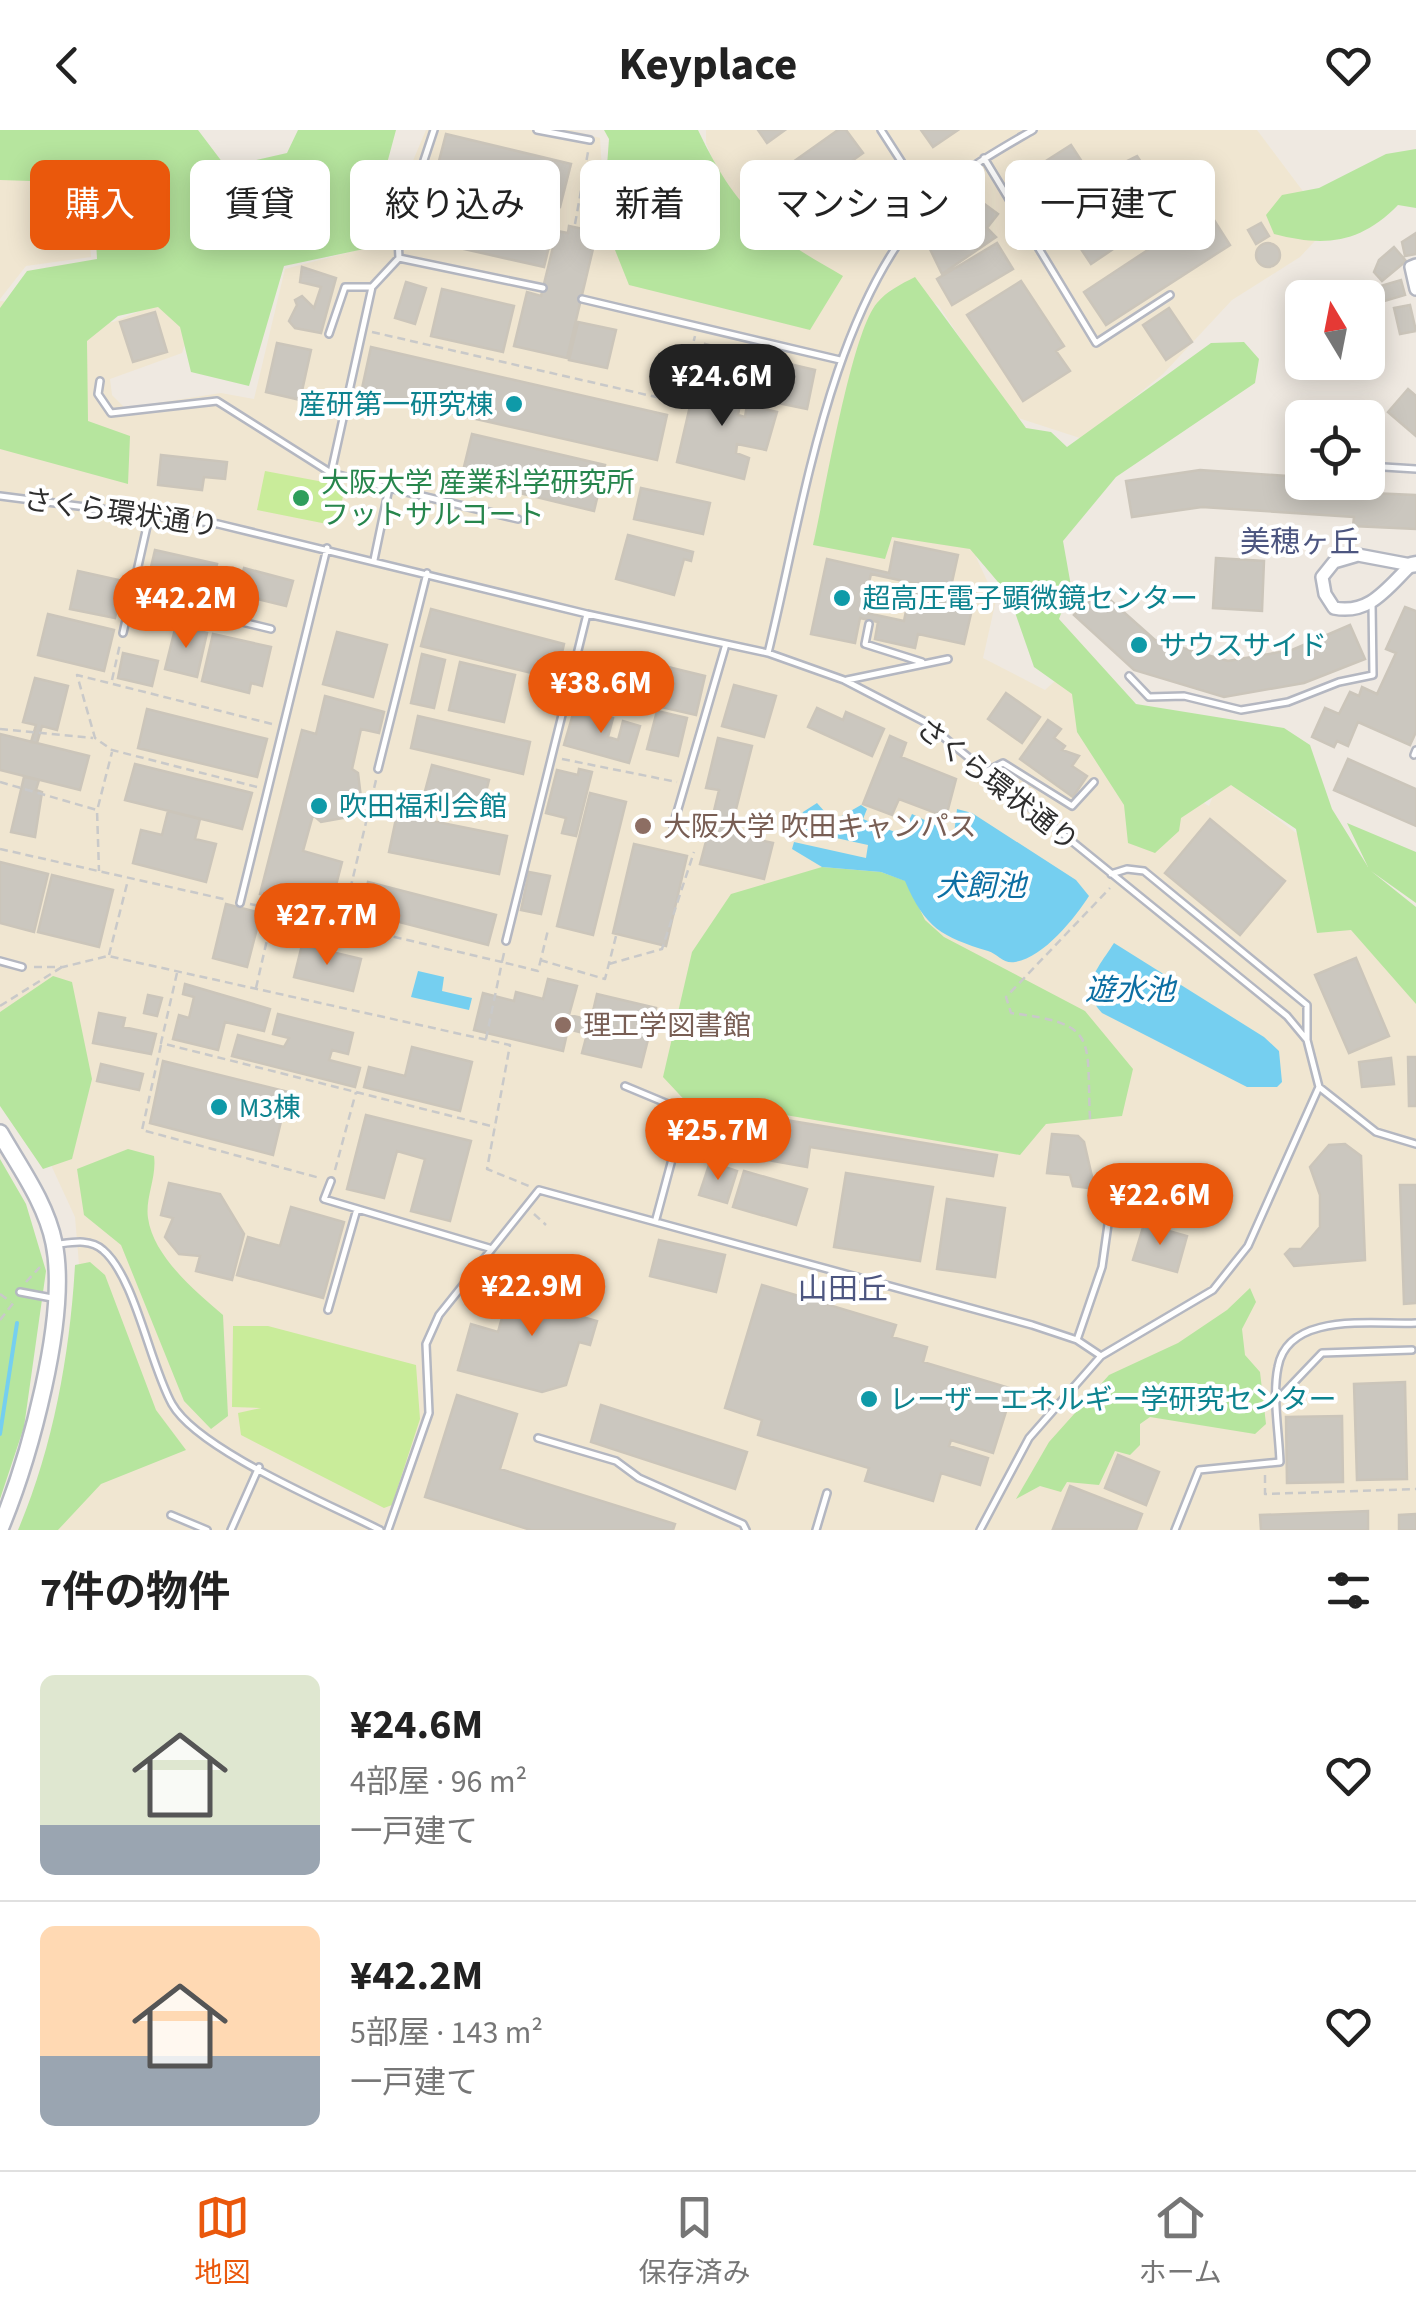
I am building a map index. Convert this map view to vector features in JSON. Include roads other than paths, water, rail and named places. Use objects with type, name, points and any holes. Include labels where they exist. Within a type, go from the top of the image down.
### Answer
[{"type":"main road","points":[[0,1133],[44,1209],[54,1244],[57,1298],[33,1427],[0,1529]]},
{"type":"street","points":[[1416,265],[1411,267],[1416,290]]},
{"type":"street","points":[[1358,555],[1414,564],[1372,603],[1355,612],[1334,608],[1324,594],[1322,577],[1334,562],[1358,555]]},
{"type":"lane","points":[[331,473],[372,287],[399,258],[398,239],[434,130]]},
{"type":"lane","points":[[538,130],[590,140]]},
{"type":"lane","points":[[880,130],[899,160]]},
{"type":"lane","points":[[982,160],[1033,130]]},
{"type":"lane","points":[[984,158],[1096,343],[1170,295]]},
{"type":"lane","points":[[768,653],[840,360],[862,304],[898,250]]},
{"type":"lane","points":[[399,258],[543,288]]},
{"type":"lane","points":[[329,334],[346,287],[372,287]]},
{"type":"lane","points":[[582,299],[840,360]]},
{"type":"lane","points":[[100,381],[102,404],[112,413],[125,415],[217,401],[331,473],[518,519]]},
{"type":"lane","points":[[1385,467],[1416,469]]},
{"type":"lane","points":[[374,560],[389,488]]},
{"type":"lane","name":"さくら環状通り","points":[[0,496],[150,513],[327,548],[586,614],[768,653],[844,680],[925,722],[1287,1016],[1307,1040],[1319,1087]]},
{"type":"lane","points":[[123,633],[150,513]]},
{"type":"lane","points":[[240,902],[327,548]]},
{"type":"lane","points":[[378,769],[427,573]]},
{"type":"lane","points":[[134,596],[270,629]]},
{"type":"lane","points":[[1129,676],[1149,697],[1184,696],[1241,710],[1288,702],[1339,682],[1373,674],[1372,603]]},
{"type":"lane","points":[[506,942],[586,614]]},
{"type":"lane","points":[[869,624],[865,644],[925,663]]},
{"type":"lane","points":[[673,826],[726,644]]},
{"type":"lane","points":[[844,680],[948,658]]},
{"type":"lane","points":[[985,772],[1004,763],[1072,806],[1094,782]]},
{"type":"lane","points":[[1111,874],[1127,869],[1144,872],[1306,1005],[1307,1040]]},
{"type":"lane","points":[[0,961],[22,967]]},
{"type":"lane","points":[[624,1086],[684,1110],[656,1220]]},
{"type":"lane","points":[[980,1530],[988,1506],[1029,1438],[1101,1356],[1213,1290],[1248,1246],[1319,1087],[1376,1132],[1416,1144]]},
{"type":"lane","points":[[332,1181],[324,1199],[489,1248]]},
{"type":"lane","points":[[54,1244],[88,1242],[102,1249],[118,1269],[172,1405],[202,1438],[384,1530],[428,1413],[426,1344],[439,1314],[539,1190],[1077,1340],[1101,1356]]},
{"type":"lane","points":[[1077,1340],[1102,1267],[1112,1196]]},
{"type":"lane","points":[[328,1310],[358,1209]]},
{"type":"lane","points":[[20,1292],[57,1298]]},
{"type":"lane","points":[[1175,1530],[1199,1470],[1280,1462],[1278,1365],[1291,1339],[1316,1327],[1416,1323]]},
{"type":"lane","points":[[1278,1400],[1322,1352],[1412,1350]]},
{"type":"lane","points":[[538,1438],[616,1461],[639,1478],[744,1524],[746,1530]]},
{"type":"lane","points":[[231,1530],[259,1467]]},
{"type":"lane","points":[[816,1530],[827,1492]]},
{"type":"lane","points":[[171,1515],[207,1530]]},
{"type":"water","name":"犬飼池","points":[[817,803],[833,821],[861,805],[867,809],[863,819],[902,835],[912,814],[954,834],[957,809],[972,813],[1076,880],[1089,896],[1047,945],[1026,959],[1007,962],[937,928],[920,910],[905,881],[881,872],[822,867],[792,849],[794,842],[866,858],[868,845],[795,829],[803,812]]},
{"type":"water","name":"遊水池","points":[[1114,943],[1264,1037],[1279,1051],[1282,1082],[1277,1087],[1247,1087],[1102,1013],[1095,1004],[1091,986]]},
{"type":"water","points":[[418,971],[444,977],[442,991],[472,998],[469,1010],[411,997]]},
{"type":"waterway","points":[[0,1434],[17,1323]]},
{"type":"place","name":"産研第一研究棟","points":[[514,404]]},
{"type":"place","name":"大阪大学 産業科学研究所 フットサルコート","points":[[301,498]]},
{"type":"place","name":"超高圧電子顕微鏡センター","points":[[842,598]]},
{"type":"place","name":"サウスサイド","points":[[1139,645]]},
{"type":"place","name":"吹田福利会館","points":[[319,806]]},
{"type":"place","name":"大阪大学 吹田キャンパス","points":[[643,826]]},
{"type":"place","name":"理工学図書館","points":[[563,1025]]},
{"type":"place","name":"M3棟","points":[[219,1107]]},
{"type":"place","name":"レーザーエネルギー学研究センター","points":[[869,1399]]},
{"type":"district","name":"美穂ヶ丘","points":[[1300,542]]},
{"type":"district","name":"山田丘","points":[[843,1289]]}]
